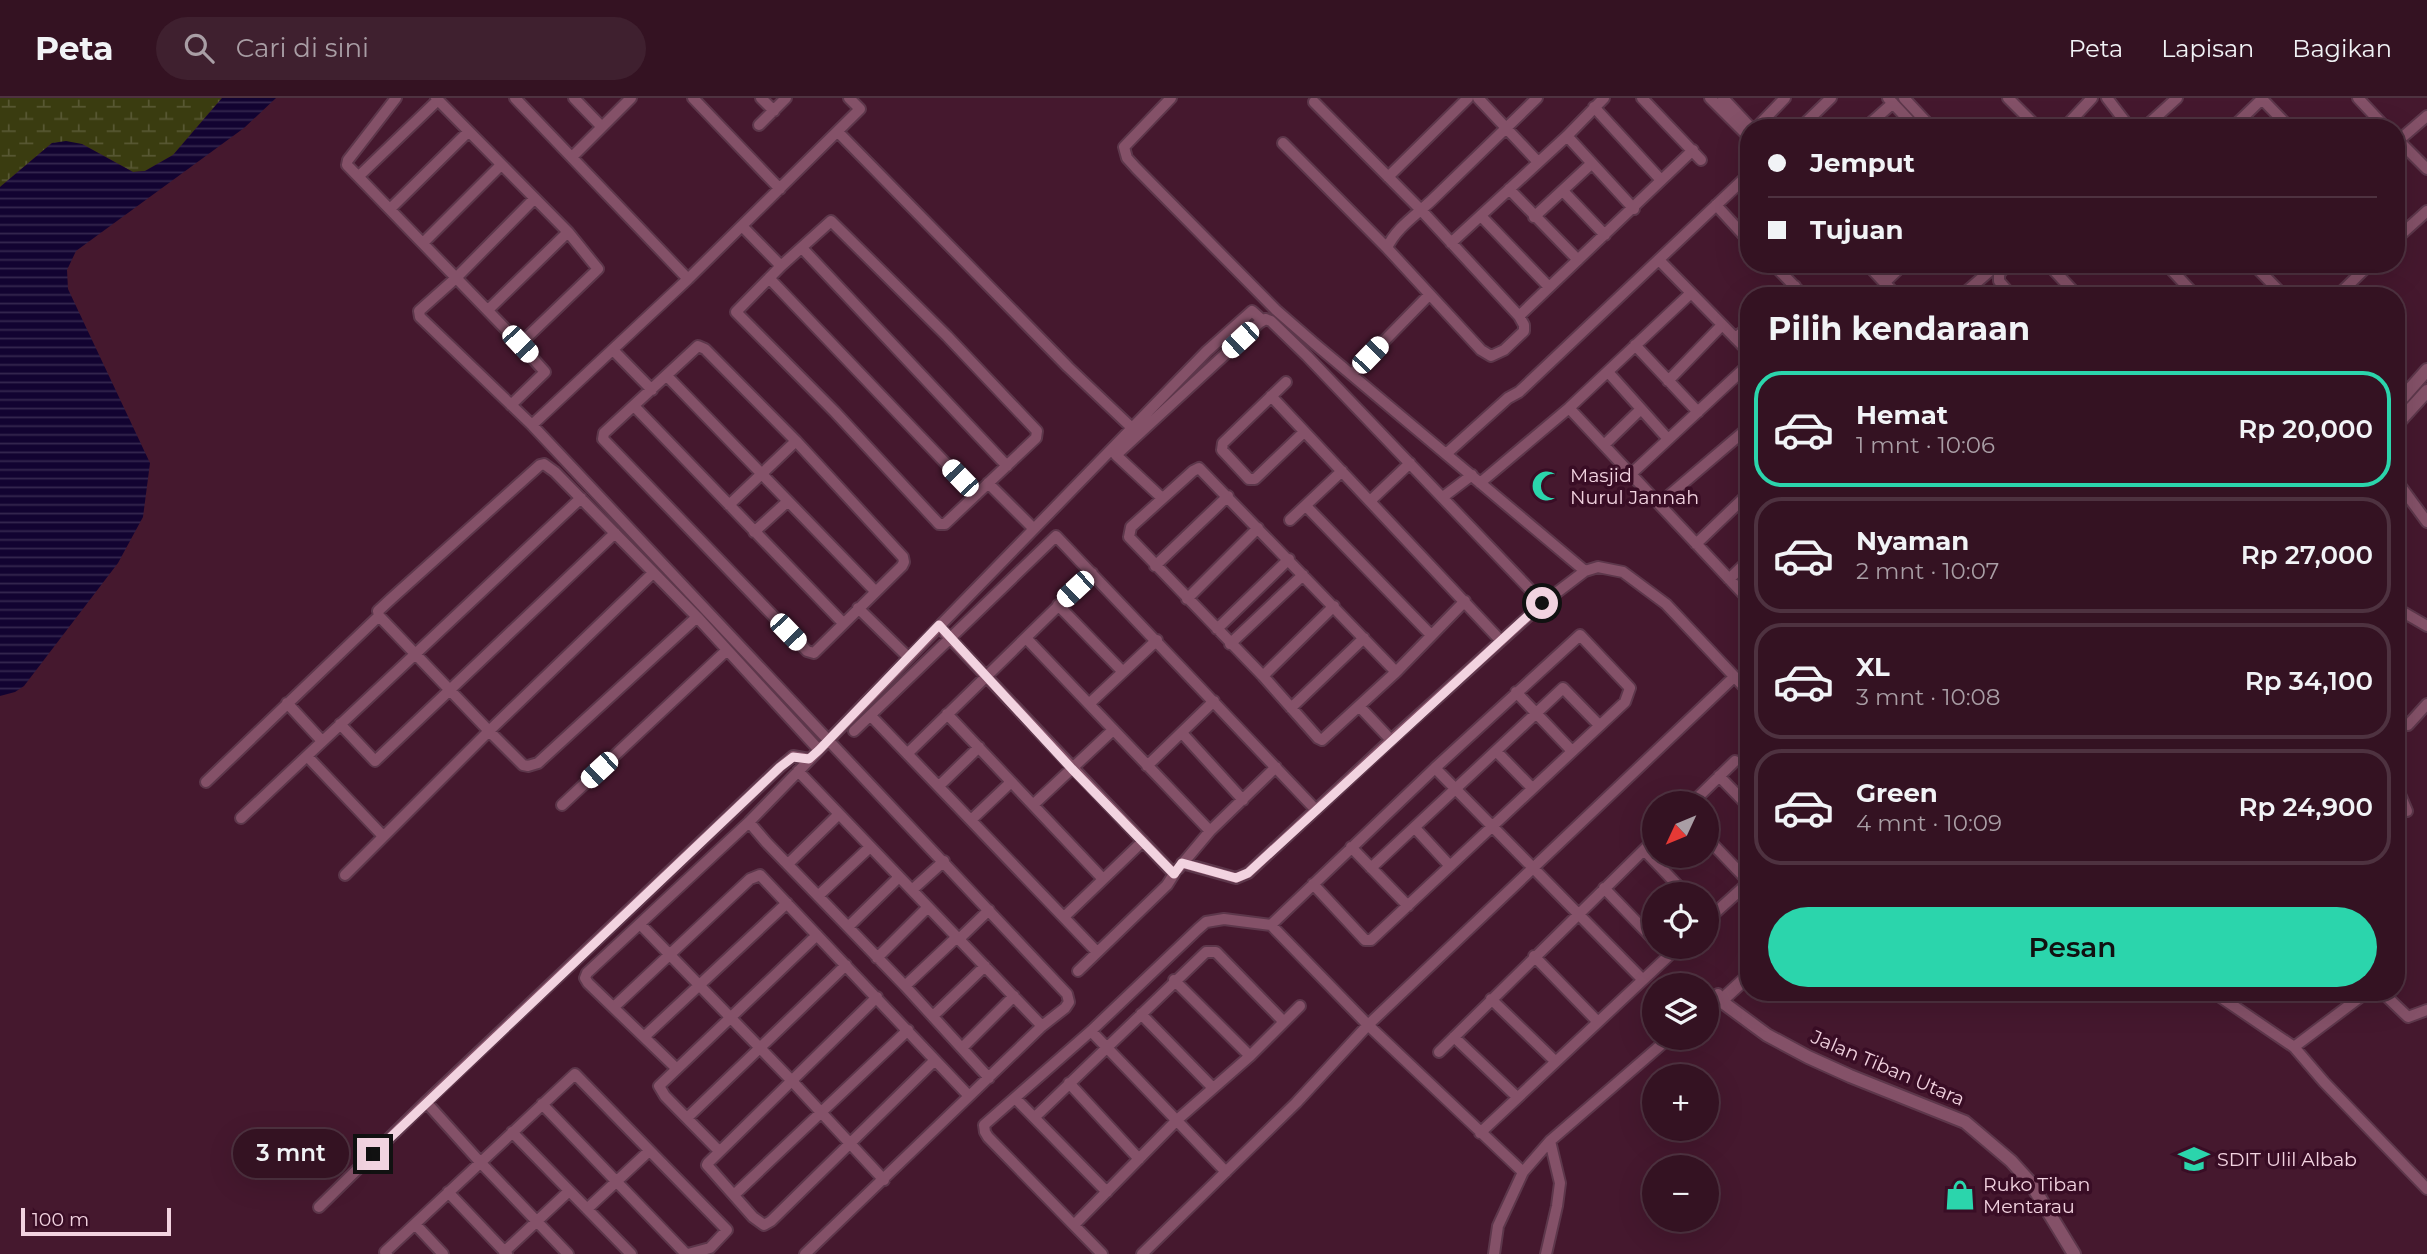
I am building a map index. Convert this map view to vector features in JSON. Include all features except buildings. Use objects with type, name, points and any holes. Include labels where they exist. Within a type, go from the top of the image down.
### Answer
[{"type":"street","points":[[396,98],[348,160],[347,165],[424,242],[545,372],[510,405]]},
{"type":"street","points":[[515,98],[688,279]]},
{"type":"street","points":[[574,98],[601,126]]},
{"type":"street","points":[[572,158],[631,98]]},
{"type":"street","points":[[693,98],[780,189]]},
{"type":"street","points":[[761,98],[774,111]]},
{"type":"street","points":[[759,125],[786,98]]},
{"type":"street","points":[[533,425],[614,351],[838,132],[860,109],[849,98]]},
{"type":"street","points":[[1171,98],[1124,147],[1127,158],[1276,310],[1585,571]]},
{"type":"street","points":[[1388,177],[1468,98]]},
{"type":"street","points":[[1478,98],[1538,162]]},
{"type":"street","points":[[1387,248],[1399,230],[1537,98]]},
{"type":"street","points":[[1451,243],[1567,136],[1604,98]]},
{"type":"street","points":[[1642,98],[1701,160]]},
{"type":"street","points":[[1710,98],[1740,127]]},
{"type":"street","points":[[1723,98],[1744,119]]},
{"type":"street","points":[[1763,119],[1785,98]]},
{"type":"street","points":[[1811,119],[1831,98]]},
{"type":"street","points":[[1905,98],[1924,119]]},
{"type":"street","points":[[2072,119],[2092,98]]},
{"type":"street","points":[[2107,98],[2123,119]]},
{"type":"street","points":[[2154,119],[2177,98]]},
{"type":"street","points":[[2359,98],[2378,119]]},
{"type":"street","points":[[359,176],[437,99],[568,232],[598,269],[520,344]]},
{"type":"street","points":[[2012,99],[2030,119]]},
{"type":"street","points":[[2241,119],[2261,99],[2281,119]]},
{"type":"street","points":[[1874,119],[1891,101],[1908,119]]},
{"type":"street","points":[[1283,143],[1387,248],[1481,350],[1491,356],[1504,350],[1524,331],[1519,316],[1421,210],[1314,102]]},
{"type":"street","points":[[1594,107],[1661,180]]},
{"type":"street","points":[[2405,134],[2427,116]]},
{"type":"street","points":[[390,209],[468,132]]},
{"type":"street","points":[[838,132],[1132,429]]},
{"type":"street","points":[[1567,136],[1634,209]]},
{"type":"street","points":[[2405,148],[2427,169]]},
{"type":"street","points":[[1519,316],[1693,150]]},
{"type":"street","points":[[1534,217],[1591,164]]},
{"type":"street","points":[[424,242],[501,165]]},
{"type":"street","points":[[1446,454],[1518,392],[1740,182]]},
{"type":"street","points":[[1509,189],[1578,260]]},
{"type":"street","points":[[1563,191],[1605,235]]},
{"type":"street","points":[[534,199],[456,278],[419,311],[419,314],[429,327],[533,425],[1067,994],[1069,1002],[1065,1008],[1042,1026],[805,1254]]},
{"type":"street","points":[[1716,205],[1740,231]]},
{"type":"street","points":[[2405,229],[2427,211]]},
{"type":"street","points":[[1481,216],[1548,286]]},
{"type":"street","points":[[828,223],[835,223],[1028,422],[1037,432],[1037,438],[945,524],[939,524],[835,412],[738,316],[738,309],[781,266],[828,223]]},
{"type":"street","points":[[742,226],[781,266]]},
{"type":"street","points":[[488,310],[568,232]]},
{"type":"street","points":[[802,248],[1007,466]]},
{"type":"street","points":[[1659,260],[1740,342]]},
{"type":"street","points":[[1782,273],[1795,286]]},
{"type":"street","points":[[1876,273],[1889,287]]},
{"type":"street","points":[[1885,282],[1894,273]]},
{"type":"street","points":[[1971,287],[1987,273]]},
{"type":"street","points":[[2056,273],[2070,287]]},
{"type":"street","points":[[2174,273],[2188,287]]},
{"type":"street","points":[[2262,273],[2275,287]]},
{"type":"street","points":[[2346,287],[2361,273]]},
{"type":"street","points":[[769,278],[976,495]]},
{"type":"street","points":[[1443,497],[1476,479],[1569,408],[1691,293]]},
{"type":"street","points":[[1352,374],[1429,295]]},
{"type":"street","points":[[1163,498],[1116,455],[1276,310]]},
{"type":"street","points":[[676,1068],[585,978],[587,973],[749,822],[1033,528],[1208,351],[1252,311],[1270,321],[1307,356],[1542,603]]},
{"type":"street","points":[[1668,381],[1722,325]]},
{"type":"street","points":[[1736,338],[1740,334]]},
{"type":"street","points":[[1635,345],[1698,412]]},
{"type":"street","points":[[695,347],[701,347],[796,441],[903,557],[904,564],[814,653],[811,654],[788,632],[603,439],[604,433],[667,376],[695,347]]},
{"type":"street","points":[[614,351],[652,390]]},
{"type":"street","points":[[2405,395],[2427,370]]},
{"type":"street","points":[[1608,372],[1668,439]]},
{"type":"street","points":[[1632,473],[1740,373]]},
{"type":"street","points":[[667,376],[876,591]]},
{"type":"street","points":[[1286,382],[1223,443],[1222,450],[1249,479],[1255,479],[1304,432]]},
{"type":"street","points":[[2405,415],[2427,391]]},
{"type":"street","points":[[1271,397],[1502,641]]},
{"type":"street","points":[[634,406],[843,623]]},
{"type":"street","points":[[1569,408],[1740,591]]},
{"type":"street","points":[[1604,445],[1641,409]]},
{"type":"street","points":[[1660,503],[1740,435]]},
{"type":"street","points":[[729,505],[796,441]]},
{"type":"street","points":[[1370,500],[1410,463]]},
{"type":"street","points":[[206,782],[379,615],[379,611],[392,598],[540,465],[550,467],[581,498],[819,750]]},
{"type":"street","points":[[1395,672],[1199,468],[1131,527],[1128,535],[1155,566],[1263,676],[1320,740],[1395,672],[1465,601]]},
{"type":"street","points":[[1290,520],[1342,471]]},
{"type":"street","points":[[988,483],[1033,528]]},
{"type":"street","points":[[2405,492],[2427,522]]},
{"type":"street","points":[[1155,566],[1228,496]]},
{"type":"street","points":[[241,818],[581,498]]},
{"type":"street","points":[[754,532],[787,502]]},
{"type":"street","points":[[1696,544],[1740,502]]},
{"type":"street","points":[[1306,506],[1431,635]]},
{"type":"street","points":[[1187,599],[1258,528]]},
{"type":"street","points":[[340,724],[375,761],[615,533]]},
{"type":"street","points":[[854,731],[1056,536],[1316,810]]},
{"type":"street","points":[[1217,629],[1289,559]]},
{"type":"street","points":[[1182,863],[1211,873],[1242,877],[1542,603],[1585,571],[1598,567],[1623,572],[1666,604],[1740,683]]},
{"type":"street","points":[[1729,579],[1740,569]]},
{"type":"street","points":[[345,875],[489,730],[653,573]]},
{"type":"street","points":[[908,753],[1092,573]]},
{"type":"street","points":[[1230,644],[1303,575]]},
{"type":"street","points":[[1058,605],[1124,672]]},
{"type":"street","points":[[1263,676],[1334,606]]},
{"type":"street","points":[[858,608],[908,657]]},
{"type":"street","points":[[2405,613],[2427,626]]},
{"type":"street","points":[[379,615],[523,765],[528,766],[538,763],[696,617]]},
{"type":"street","points":[[939,625],[1072,769],[1174,874]]},
{"type":"street","points":[[1271,925],[1313,884],[1351,847],[1435,768],[1580,635],[1630,688],[1625,702],[1371,940],[1366,940],[1313,884]]},
{"type":"street","points":[[1026,638],[1210,831]]},
{"type":"street","points":[[1291,708],[1364,638]]},
{"type":"street","points":[[1089,704],[1157,640]]},
{"type":"street","points":[[562,805],[727,650]]},
{"type":"street","points":[[1142,1254],[1296,1103],[1368,1025],[1734,677]]},
{"type":"street","points":[[1371,868],[1563,688],[1600,725]]},
{"type":"street","points":[[1516,692],[1572,751]]},
{"type":"street","points":[[1147,766],[1214,701]]},
{"type":"street","points":[[287,704],[322,741]]},
{"type":"street","points":[[2408,725],[2427,704]]},
{"type":"street","points":[[1359,706],[1391,740]]},
{"type":"street","points":[[947,714],[1104,879]]},
{"type":"street","points":[[871,716],[1096,951]]},
{"type":"street","points":[[1033,805],[1113,730]]},
{"type":"street","points":[[1182,733],[1243,800]]},
{"type":"street","points":[[939,786],[979,747]]},
{"type":"street","points":[[1496,751],[1532,788]]},
{"type":"street","points":[[307,756],[383,836]]},
{"type":"street","points":[[319,1207],[780,767],[793,757],[809,759]]},
{"type":"street","points":[[1704,791],[1735,761]]},
{"type":"street","points":[[1078,971],[1167,885],[1210,831],[1276,767]]},
{"type":"street","points":[[1435,768],[1642,979],[1480,1133]]},
{"type":"street","points":[[798,771],[1042,1026]]},
{"type":"street","points":[[1719,776],[1740,798]]},
{"type":"street","points":[[971,820],[1011,782]]},
{"type":"street","points":[[2405,806],[2407,811]]},
{"type":"street","points":[[788,864],[838,814]]},
{"type":"street","points":[[749,822],[989,1078]]},
{"type":"street","points":[[1415,828],[1450,866]]},
{"type":"street","points":[[1064,917],[1143,841]]},
{"type":"street","points":[[818,896],[870,847]]},
{"type":"street","points":[[1351,847],[1408,906]]},
{"type":"street","points":[[1439,1052],[1642,851]]},
{"type":"street","points":[[1719,851],[1740,873]]},
{"type":"street","points":[[912,890],[944,861]]},
{"type":"street","points":[[1662,868],[1675,882]]},
{"type":"street","points":[[614,1007],[755,875],[760,875],[969,1096]]},
{"type":"street","points":[[848,927],[899,877]]},
{"type":"street","points":[[1604,888],[1642,928]]},
{"type":"street","points":[[1719,907],[1740,889]]},
{"type":"street","points":[[645,1037],[788,904]]},
{"type":"street","points":[[877,958],[928,907]]},
{"type":"street","points":[[905,986],[989,909]]},
{"type":"street","points":[[1102,1254],[985,1132],[984,1125],[1091,1031],[1206,922],[1224,919],[1271,925],[1368,1025],[1523,1172]]},
{"type":"street","points":[[640,924],[884,1180]]},
{"type":"street","points":[[719,1151],[659,1088],[663,1080],[817,935]]},
{"type":"street","points":[[1035,1117],[1206,952],[1216,952],[1284,1022]]},
{"type":"street","points":[[1534,956],[1597,1021]]},
{"type":"street","points":[[1647,973],[1658,959]]},
{"type":"street","points":[[687,1118],[846,965]]},
{"type":"street","points":[[933,1016],[985,966]]},
{"type":"street","points":[[1720,998],[1740,975]]},
{"type":"street","points":[[1174,980],[1250,1056]]},
{"type":"street","points":[[1720,998],[1740,982]]},
{"type":"street","points":[[962,1048],[1014,996]]},
{"type":"street","points":[[877,997],[707,1165],[753,1217],[766,1225],[935,1060]]},
{"type":"street","name":"Jalan Tiban Utara","points":[[1720,998],[1767,1035],[1808,1057],[1965,1122],[2011,1161],[2030,1182],[2074,1254]]},
{"type":"street","points":[[1492,999],[1555,1061]]},
{"type":"street","points":[[2226,1001],[2294,1047],[2427,1189]]},
{"type":"street","points":[[2294,1047],[2355,1001]]},
{"type":"street","points":[[2391,1001],[2408,1017],[2427,1010]]},
{"type":"street","points":[[1074,1225],[1177,1121],[1250,1056],[1300,1006]]},
{"type":"street","points":[[1141,1014],[1213,1088]]},
{"type":"street","points":[[734,1195],[908,1030]]},
{"type":"street","points":[[1091,1031],[1226,1172]]},
{"type":"street","points":[[1454,1037],[1517,1097]]},
{"type":"street","points":[[1494,1254],[1498,1226],[1523,1172],[1550,1141],[1655,1050]]},
{"type":"street","points":[[1632,1070],[1644,1068],[1665,1050]]},
{"type":"street","points":[[387,1254],[385,1252],[512,1132],[542,1104],[575,1074],[727,1230],[711,1251],[687,1254],[542,1104]]},
{"type":"street","points":[[1069,1083],[1139,1159]]},
{"type":"street","points":[[1016,1098],[1107,1192]]},
{"type":"street","points":[[426,1102],[568,1254]]},
{"type":"street","points":[[512,1132],[631,1254]]},
{"type":"street","points":[[1546,1254],[1560,1183],[1550,1141]]},
{"type":"street","points":[[587,1209],[649,1151]]},
{"type":"street","points":[[448,1192],[505,1253],[569,1191]]},
{"type":"street","points":[[415,1224],[443,1254]]},
{"type":"green space","points":[[0,98],[222,98],[173,155],[145,171],[133,172],[82,144],[52,143],[0,187]]},
{"type":"shaded area","points":[[222,98],[276,98],[244,128],[76,251],[67,270],[68,289],[150,463],[143,517],[118,563],[24,686],[0,696],[0,187],[52,143],[66,141],[82,144],[133,172],[145,171],[173,155]]},
{"type":"place","name":"Masjid Nurul Jannah","points":[[1547,486]]},
{"type":"place","name":"SDIT Ulil Albab","points":[[2194,1159]]},
{"type":"place","name":"Ruko Tiban Mentarau","points":[[1960,1195]]},
{"type":"route","points":[[373,1154],[780,767],[793,757],[809,759],[819,750],[939,625],[1072,769],[1174,874],[1182,863],[1236,878],[1248,873],[1542,603]]}]
